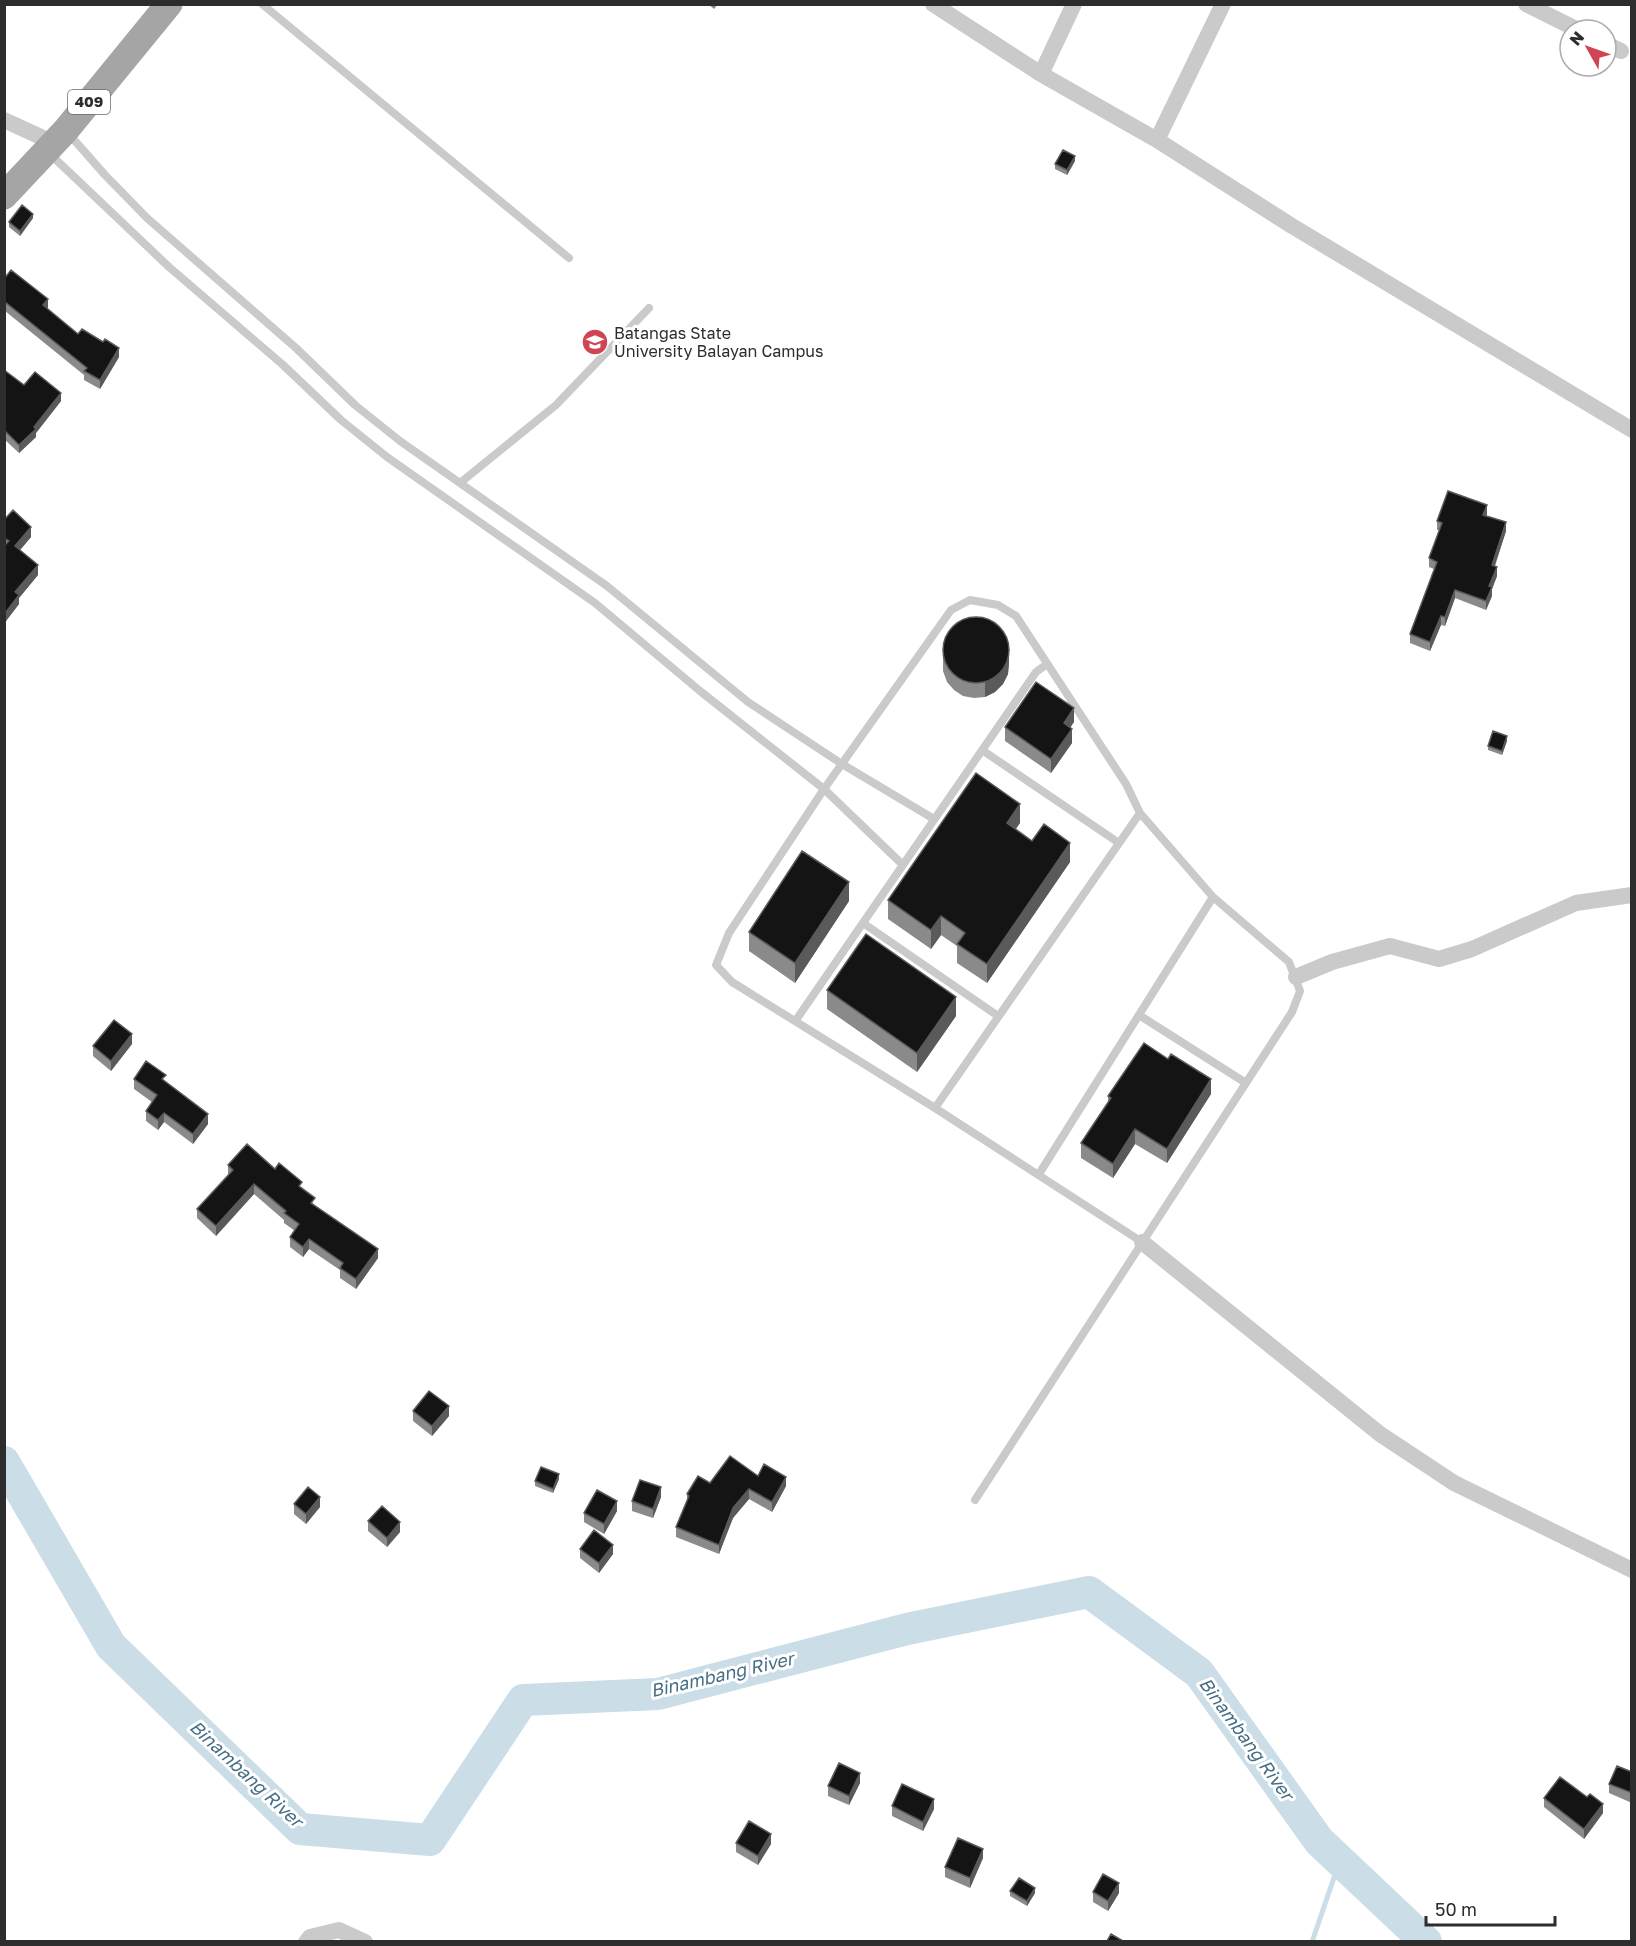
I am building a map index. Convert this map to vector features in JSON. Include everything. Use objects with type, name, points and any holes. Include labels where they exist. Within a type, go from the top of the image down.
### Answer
[{"type":"main road","name":"409","points":[[4,196],[55,142],[169,4]]},
{"type":"street","points":[[1041,74],[1074,4]]},
{"type":"street","points":[[1157,140],[1223,4]]},
{"type":"street","points":[[1526,4],[1558,20]]},
{"type":"street","points":[[938,6],[1041,74],[1157,140],[1292,226],[1632,430]]},
{"type":"street","points":[[4,120],[55,142]]},
{"type":"street","points":[[1296,977],[1332,962],[1390,946],[1439,959],[1472,949],[1576,903],[1632,895]]},
{"type":"street","points":[[1142,1242],[1380,1434],[1454,1484],[1632,1570]]},
{"type":"street","points":[[306,1941],[310,1937],[339,1930],[365,1941]]},
{"type":"lane","points":[[262,4],[569,258]]},
{"type":"lane","points":[[55,142],[105,175],[147,218],[296,348],[355,405],[400,441],[608,586],[748,702],[842,764],[934,819]]},
{"type":"lane","points":[[55,142],[169,267],[282,364],[341,420],[396,464],[595,603],[700,691],[824,789],[903,865]]},
{"type":"lane","points":[[460,483],[556,405],[649,308]]},
{"type":"lane","points":[[975,1500],[1292,1012],[1300,991],[1289,962],[1213,897],[1140,813],[1126,784],[1016,616],[998,605],[970,600],[951,610],[824,789],[729,933],[716,965],[732,982],[935,1108],[1142,1242]]},
{"type":"lane","points":[[796,1020],[1036,672],[1047,664]]},
{"type":"lane","points":[[982,750],[1119,843]]},
{"type":"lane","points":[[935,1108],[1140,813]]},
{"type":"lane","points":[[1039,1174],[1213,897]]},
{"type":"lane","points":[[863,923],[998,1016]]},
{"type":"lane","points":[[1139,1015],[1246,1083]]},
{"type":"building","points":[[1063,150],[1075,156],[1067,170],[1055,164]]},
{"type":"building","points":[[22,205],[33,214],[20,231],[9,222]]},
{"type":"building","points":[[11,270],[48,299],[43,305],[78,334],[82,329],[103,342],[105,339],[119,348],[100,380],[84,371],[87,368],[4,303],[4,279]]},
{"type":"building","points":[[4,370],[24,385],[35,372],[61,393],[34,427],[36,429],[19,445],[4,430]]},
{"type":"building","points":[[1448,491],[1487,505],[1483,515],[1506,522],[1492,565],[1497,567],[1486,601],[1455,590],[1445,617],[1441,616],[1430,642],[1410,634],[1437,562],[1429,558],[1442,523],[1437,521]]},
{"type":"building","points":[[13,510],[31,527],[15,546],[38,565],[15,592],[19,595],[6,612],[4,611],[4,546],[9,541],[4,538],[4,520]]},
{"type":"building","points":[[970,617],[982,617],[994,622],[1004,632],[1009,650],[1007,663],[994,678],[982,683],[970,683],[958,678],[948,668],[943,656],[943,644],[948,632],[958,622]]},
{"type":"building","points":[[1036,682],[1074,708],[1064,723],[1072,729],[1051,759],[1005,727]]},
{"type":"building","points":[[1493,731],[1507,736],[1502,751],[1488,746]]},
{"type":"building","points":[[976,773],[1020,804],[1007,823],[1032,841],[1044,824],[1070,843],[987,964],[957,944],[965,933],[941,916],[931,930],[888,900]]},
{"type":"building","points":[[802,851],[849,882],[795,963],[749,932]]},
{"type":"building","points":[[866,934],[956,997],[917,1053],[827,990]]},
{"type":"building","points":[[114,1020],[132,1034],[111,1061],[93,1046]]},
{"type":"building","points":[[1144,1043],[1168,1059],[1171,1054],[1211,1079],[1167,1149],[1135,1129],[1113,1164],[1081,1143],[1111,1098],[1108,1096]]},
{"type":"building","points":[[146,1061],[166,1075],[162,1079],[208,1114],[193,1134],[164,1113],[158,1120],[146,1111],[157,1095],[134,1079]]},
{"type":"building","points":[[247,1144],[275,1169],[279,1163],[302,1182],[299,1186],[315,1198],[311,1203],[378,1249],[356,1279],[340,1268],[343,1263],[309,1239],[303,1247],[290,1237],[299,1224],[254,1184],[216,1226],[197,1209],[233,1170],[228,1165]]},
{"type":"building","points":[[429,1391],[449,1406],[432,1426],[413,1411]]},
{"type":"building","points":[[730,1456],[758,1476],[764,1464],[786,1477],[772,1502],[749,1489],[733,1508],[719,1545],[676,1527],[689,1496],[687,1494],[698,1476],[710,1483]]},
{"type":"building","points":[[541,1467],[559,1474],[553,1489],[535,1481]]},
{"type":"building","points":[[640,1480],[661,1487],[653,1509],[632,1501]]},
{"type":"building","points":[[308,1487],[320,1497],[306,1514],[294,1504]]},
{"type":"building","points":[[597,1490],[617,1501],[604,1524],[584,1513]]},
{"type":"building","points":[[382,1506],[400,1522],[387,1538],[368,1521]]},
{"type":"building","points":[[594,1530],[613,1545],[599,1563],[580,1549]]},
{"type":"building","points":[[839,1763],[860,1773],[849,1796],[828,1786]]},
{"type":"building","points":[[1617,1766],[1632,1772],[1632,1793],[1609,1784]]},
{"type":"building","points":[[1560,1777],[1587,1797],[1590,1794],[1603,1804],[1584,1829],[1544,1798]]},
{"type":"building","points":[[902,1784],[934,1799],[923,1822],[892,1806]]},
{"type":"building","points":[[749,1821],[771,1834],[758,1856],[736,1843]]},
{"type":"building","points":[[958,1838],[983,1849],[970,1878],[945,1867]]},
{"type":"building","points":[[1103,1874],[1119,1883],[1108,1901],[1093,1892]]},
{"type":"building","points":[[1019,1878],[1035,1888],[1027,1901],[1010,1891]]},
{"type":"building","points":[[1111,1934],[1123,1941],[1107,1941]]},
{"type":"waterway","name":"Binambang River","points":[[4,1462],[111,1646],[300,1829],[430,1840],[523,1700],[658,1694],[907,1629],[1089,1592],[1199,1673],[1319,1841],[1426,1942]]},
{"type":"waterway","points":[[1312,1942],[1340,1860]]},
{"type":"place","name":"Batangas State University Balayan Campus","points":[[595,342]]}]
